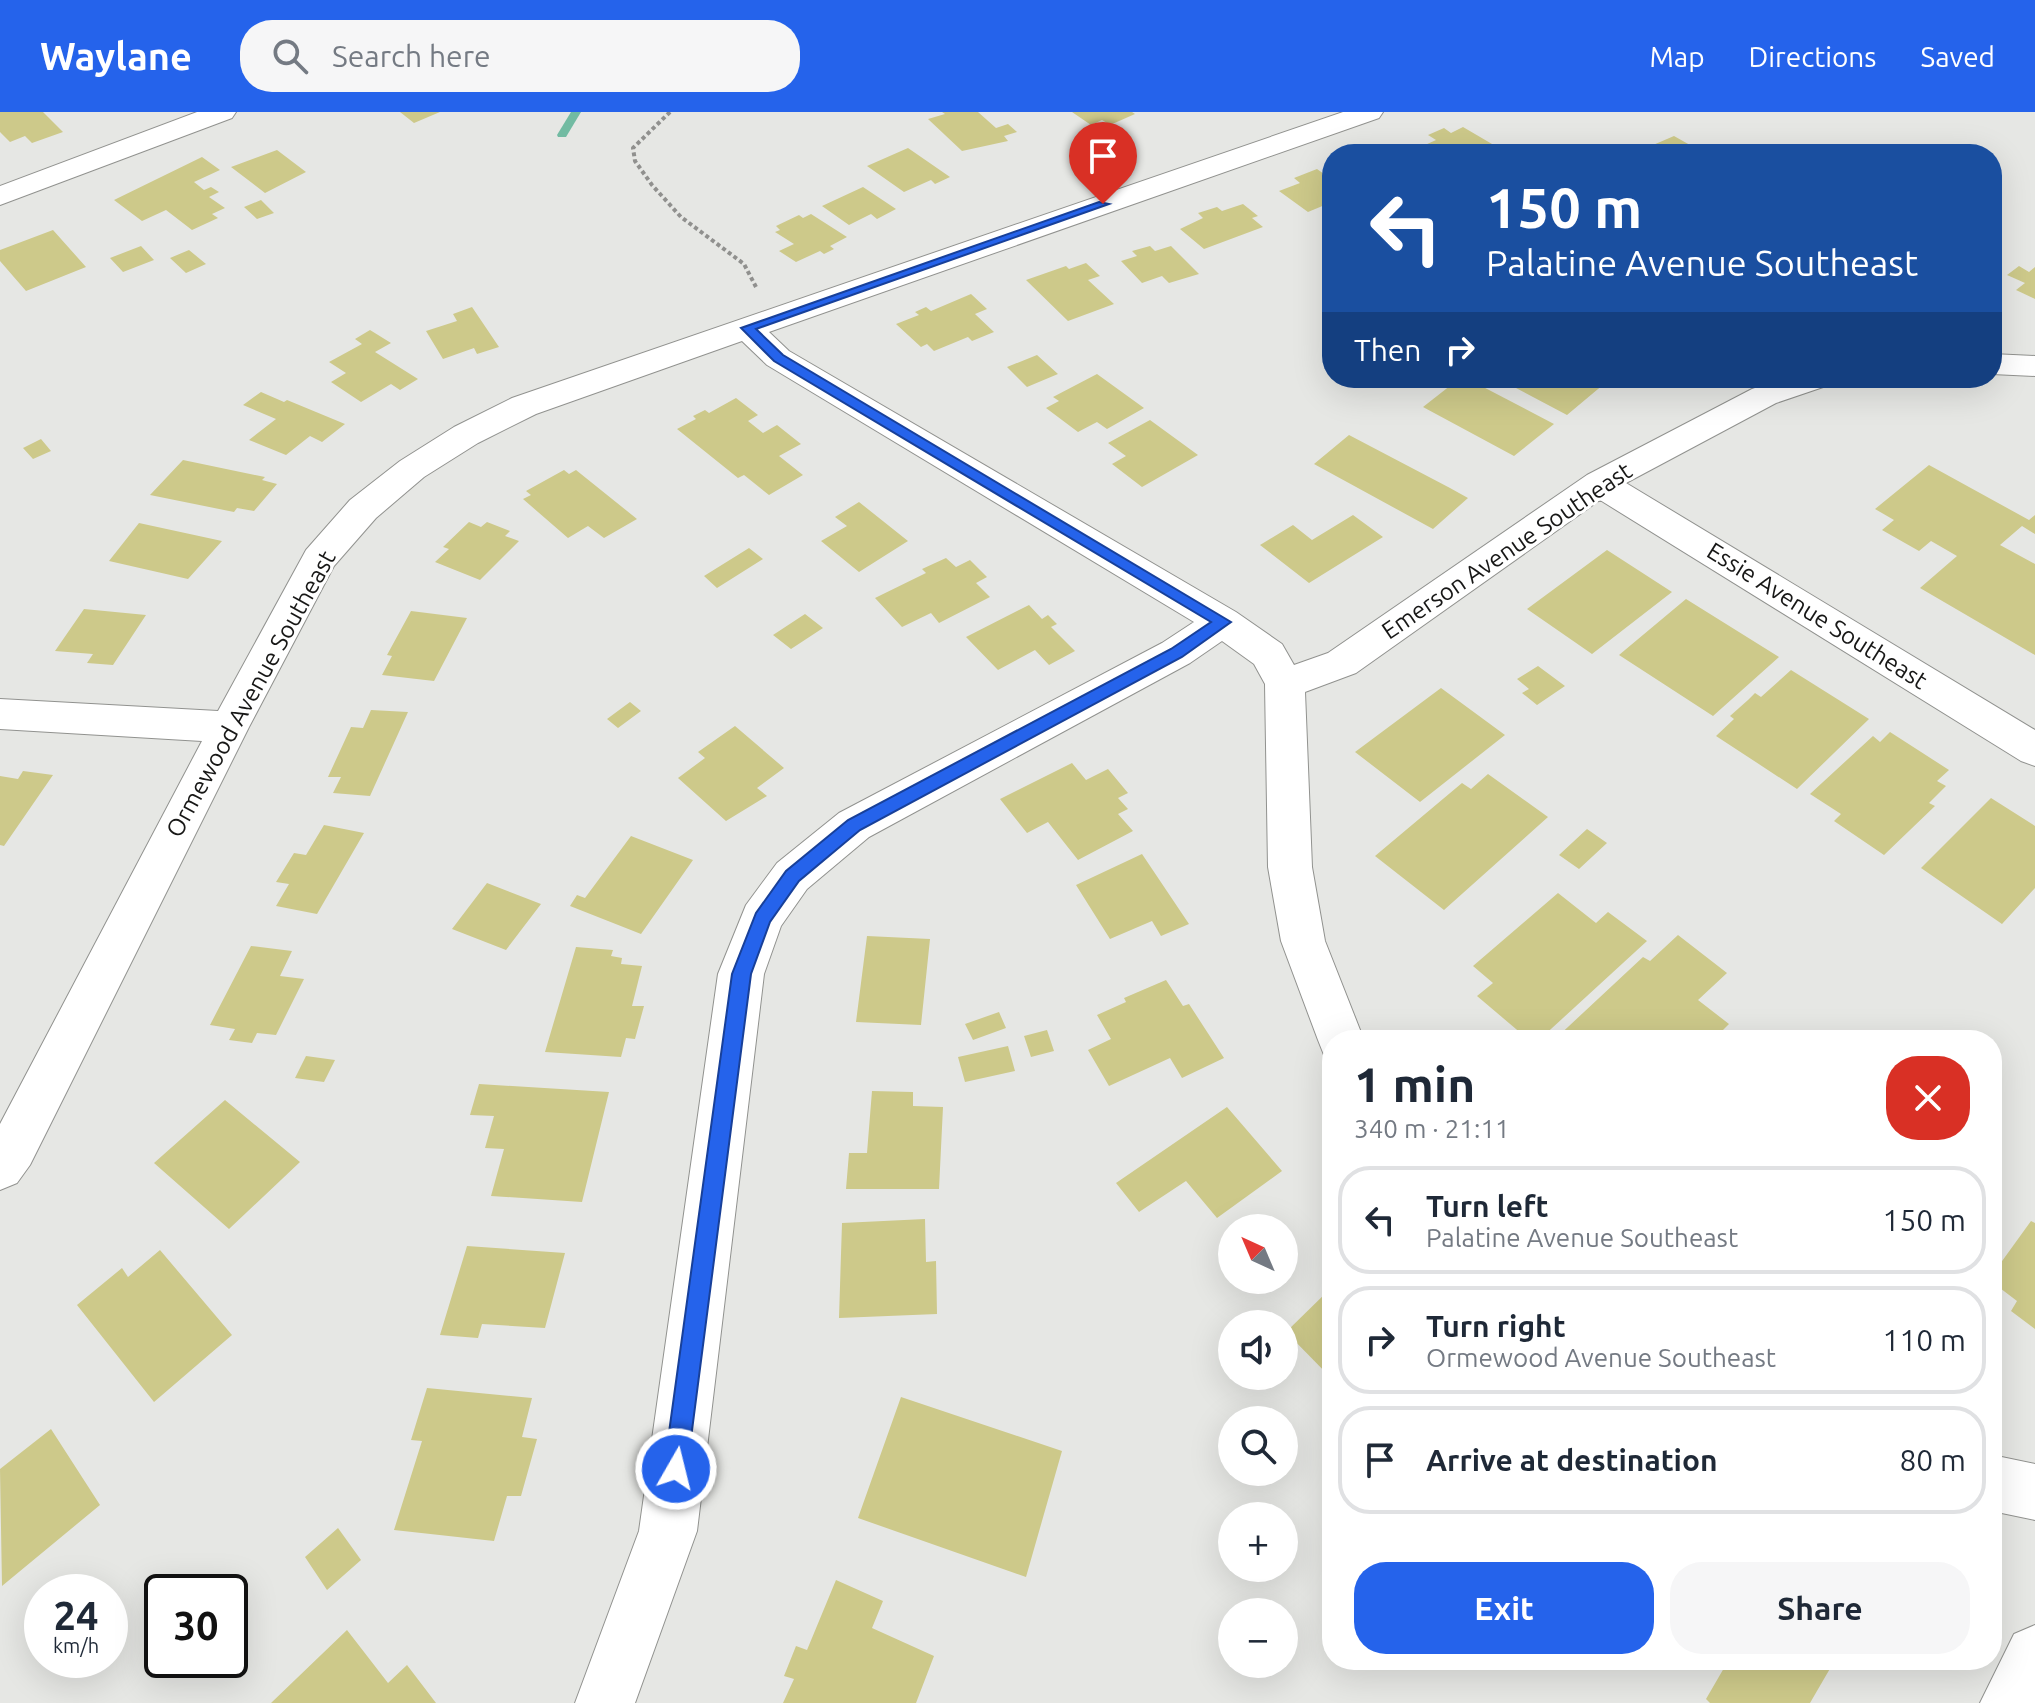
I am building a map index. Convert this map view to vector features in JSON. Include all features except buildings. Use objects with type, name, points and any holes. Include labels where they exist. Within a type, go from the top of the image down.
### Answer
[{"type":"street","points":[[0,166],[10,193],[222,112]]},
{"type":"street","name":"Ormewood Avenue Southeast","points":[[0,1167],[13,1149],[229,727],[319,559],[363,509],[412,469],[466,435],[524,406],[753,310],[1369,112]]},
{"type":"street","points":[[753,310],[778,358],[1223,622],[1268,654],[1285,684],[1290,867],[1303,941],[1337,1030]]},
{"type":"street","points":[[2002,364],[2035,366]]},
{"type":"street","name":"Emerson Avenue Southeast","points":[[1285,684],[1342,663],[1599,483],[1764,396],[1788,388]]},
{"type":"street","name":"Essie Avenue Southeast","points":[[1599,483],[2035,750]]},
{"type":"street","points":[[605,1703],[668,1531],[741,974],[762,918],[792,876],[854,825],[1176,653],[1223,622]]},
{"type":"street","points":[[0,714],[229,727]]},
{"type":"street","points":[[2002,1485],[2035,1492]]},
{"type":"street","points":[[2010,1703],[2035,1655]]},
{"type":"path","points":[[670,112],[633,148],[635,161],[681,217],[744,264],[753,310]]},
{"type":"waterway","points":[[562,135],[576,112]]},
{"type":"route","points":[[676,1469],[741,974],[762,918],[792,876],[854,825],[1176,653],[1223,622],[778,358],[747,328],[1103,204]]}]
